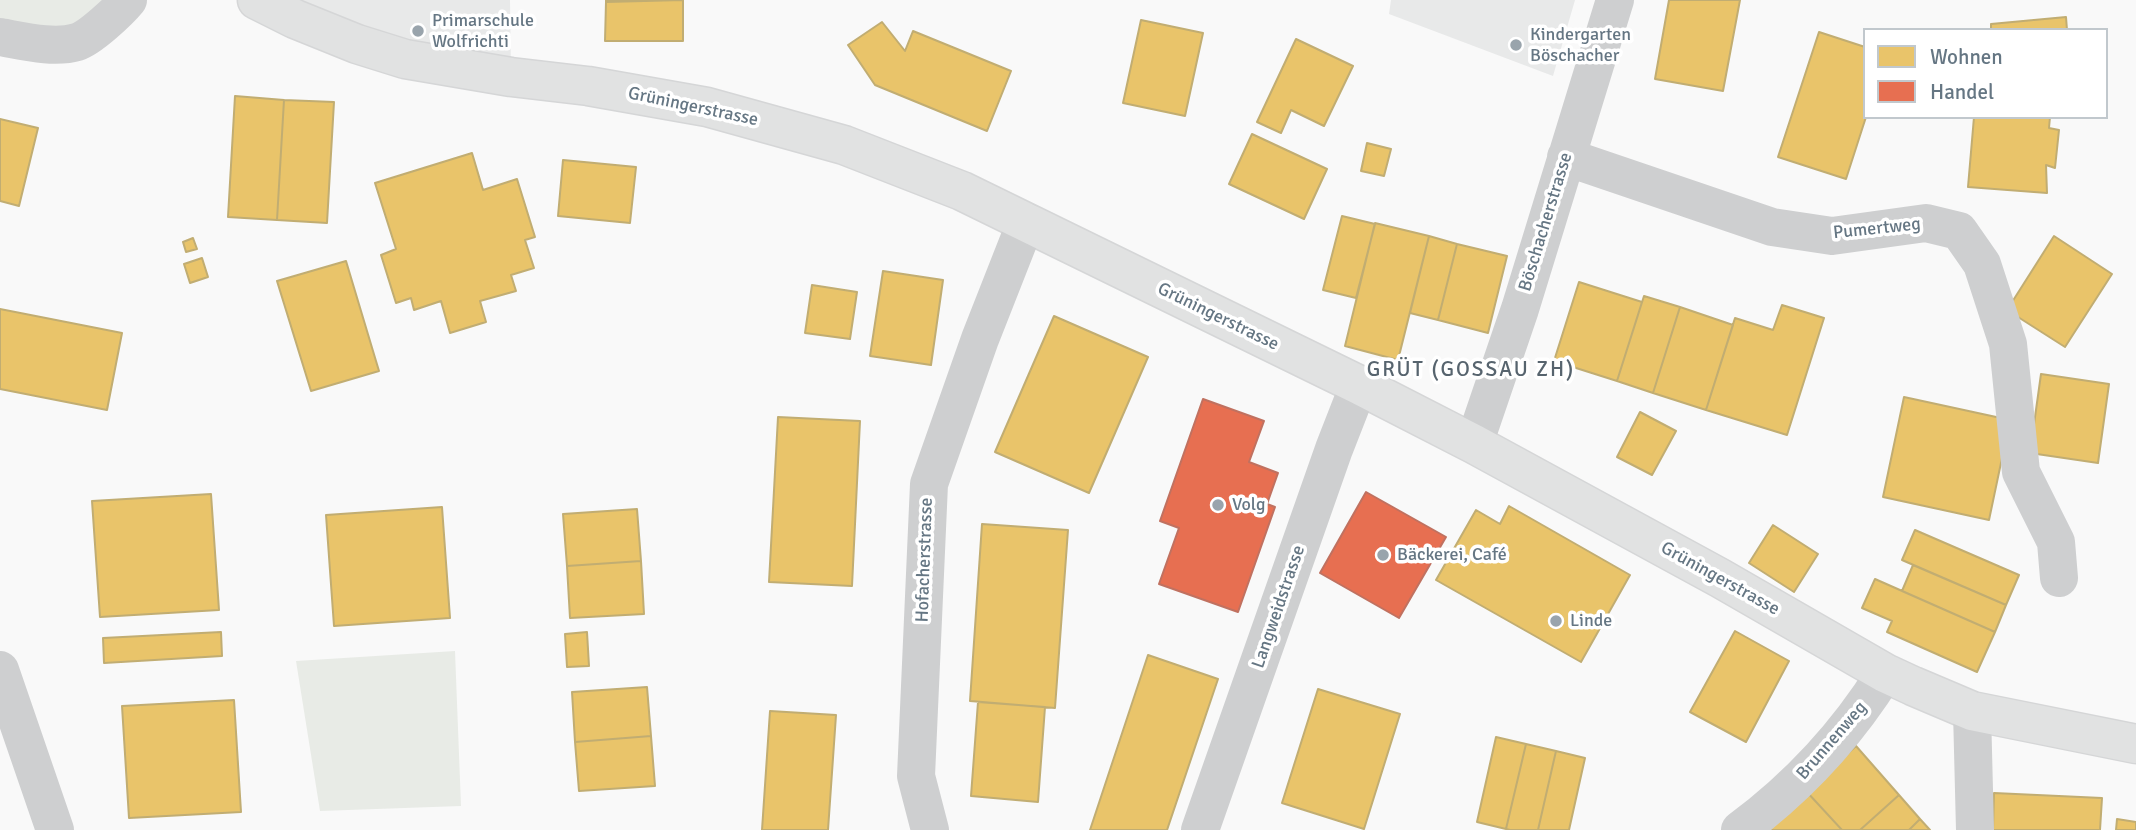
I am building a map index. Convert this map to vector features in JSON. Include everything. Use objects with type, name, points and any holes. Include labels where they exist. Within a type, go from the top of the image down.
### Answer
[{"type":"main road","name":"Grüningerstrasse","points":[[257,0],[357,44],[405,59],[707,107],[844,145],[950,187],[1026,222],[1359,385],[1474,444],[1709,572],[1885,673],[1972,711],[2136,744]]},
{"type":"street","points":[[0,37],[40,44],[78,42],[118,12],[128,0]]},
{"type":"street","name":"Böschacherstrasse","points":[[1474,444],[1520,309],[1615,0]]},
{"type":"street","name":"Pumertweg","points":[[1566,157],[1772,227],[1832,236],[1926,223],[1959,231],[1982,264],[2008,344],[2021,472],[2056,542],[2059,578]]},
{"type":"street","name":"Hofacherstrasse","points":[[930,830],[916,776],[929,484],[980,339],[1026,222]]},
{"type":"street","name":"Langweidstrasse","points":[[1200,830],[1359,385]]},
{"type":"street","points":[[0,670],[14,757],[55,830]]},
{"type":"street","name":"Brunnenweg","points":[[1740,830],[1810,772],[1863,707],[1885,673]]},
{"type":"street","points":[[1972,711],[1975,830]]},
{"type":"shaded area","points":[[0,0],[128,0],[78,42],[0,37]]},
{"type":"shaded area","name":"Primarschule Wolfrichti","points":[[257,0],[510,0],[511,77]]},
{"type":"shaded area","name":"Kindergarten Böschacher","points":[[1391,0],[1575,0],[1553,76],[1389,14]]},
{"type":"shaded area","points":[[455,651],[461,806],[320,811],[296,661]]},
{"type":"building: Wohnen","points":[[606,0],[683,0],[606,2]]},
{"type":"building: Wohnen","points":[[683,0],[683,41],[605,41],[606,2]]},
{"type":"building: Wohnen","points":[[1669,0],[1740,0],[1723,91],[1655,79]]},
{"type":"building: Wohnen","points":[[2066,17],[2067,28],[1991,28],[1991,24]]},
{"type":"building: Wohnen","points":[[1141,20],[1203,33],[1185,116],[1123,103]]},
{"type":"building: Wohnen","points":[[882,22],[905,51],[913,31],[1011,71],[987,131],[875,85],[848,45]]},
{"type":"building: Wohnen","points":[[1819,32],[1863,46],[1863,119],[1865,119],[1846,179],[1778,157]]},
{"type":"building: Wohnen","points":[[1296,39],[1353,66],[1324,126],[1291,110],[1281,133],[1257,122]]},
{"type":"building: Wohnen","points":[[235,96],[284,100],[277,220],[228,217]]},
{"type":"building: Wohnen","points":[[284,100],[334,102],[327,223],[277,220]]},
{"type":"building: Wohnen","points":[[0,119],[38,128],[19,206],[0,201]]},
{"type":"building: Wohnen","points":[[1974,119],[2050,119],[2049,128],[2059,130],[2055,168],[2046,165],[2047,193],[1968,187]]},
{"type":"building: Wohnen","points":[[1252,134],[1327,169],[1304,219],[1229,184]]},
{"type":"building: Wohnen","points":[[1367,143],[1391,149],[1384,176],[1361,171]]},
{"type":"building: Wohnen","points":[[472,153],[483,190],[517,179],[535,237],[525,240],[534,268],[511,275],[516,291],[480,301],[486,322],[450,333],[441,301],[414,310],[411,298],[396,303],[381,255],[396,249],[375,183]]},
{"type":"building: Wohnen","points":[[563,160],[636,167],[630,223],[558,216]]},
{"type":"building: Wohnen","points":[[1342,216],[1375,224],[1356,298],[1323,290]]},
{"type":"building: Wohnen","points":[[1375,223],[1429,236],[1398,360],[1345,346]]},
{"type":"building: Wohnen","points":[[1429,236],[1457,244],[1438,320],[1410,313]]},
{"type":"building: Wohnen","points":[[2054,236],[2112,274],[2065,347],[2007,310]]},
{"type":"building: Wohnen","points":[[193,238],[197,249],[186,252],[183,242]]},
{"type":"building: Wohnen","points":[[1457,244],[1507,256],[1488,333],[1438,320]]},
{"type":"building: Wohnen","points":[[202,258],[208,277],[190,283],[184,264]]},
{"type":"building: Wohnen","points":[[346,261],[379,371],[311,391],[277,281]]},
{"type":"building: Wohnen","points":[[883,271],[943,280],[931,365],[870,356]]},
{"type":"building: Wohnen","points":[[1579,282],[1642,302],[1617,381],[1554,361]]},
{"type":"building: Wohnen","points":[[812,285],[857,292],[850,339],[805,333]]},
{"type":"building: Wohnen","points":[[1644,296],[1680,307],[1653,393],[1617,381]]},
{"type":"building: Wohnen","points":[[1782,305],[1824,318],[1787,435],[1706,410],[1735,318],[1773,330]]},
{"type":"building: Wohnen","points":[[1680,307],[1733,325],[1706,410],[1653,393]]},
{"type":"building: Wohnen","points":[[0,309],[122,333],[107,410],[0,389]]},
{"type":"building: Wohnen","points":[[1054,316],[1148,357],[1089,493],[995,452]]},
{"type":"building: Wohnen","points":[[2041,374],[2109,384],[2098,463],[2030,453]]},
{"type":"building: Wohnen","points":[[1904,397],[2010,420],[1989,520],[1883,497]]},
{"type":"building: Wohnen","points":[[1640,412],[1676,431],[1652,475],[1617,457]]},
{"type":"building: Wohnen","points":[[778,417],[860,421],[852,586],[769,582]]},
{"type":"building: Wohnen","points":[[211,494],[219,610],[100,617],[92,501]]},
{"type":"building: Wohnen","name":"Linde","points":[[1509,506],[1630,575],[1581,662],[1436,580],[1476,510],[1500,524]]},
{"type":"building: Wohnen","points":[[442,507],[450,618],[334,626],[326,515]]},
{"type":"building: Wohnen","points":[[637,509],[641,561],[567,566],[563,514]]},
{"type":"building: Wohnen","points":[[982,524],[1068,530],[1055,708],[970,701]]},
{"type":"building: Wohnen","points":[[1773,525],[1818,554],[1794,592],[1749,563]]},
{"type":"building: Wohnen","points":[[1915,530],[2019,575],[2006,605],[1902,560]]},
{"type":"building: Wohnen","points":[[641,561],[644,614],[570,618],[567,566]]},
{"type":"building: Wohnen","points":[[1913,565],[2006,605],[1995,632],[1902,591]]},
{"type":"building: Wohnen","points":[[1875,579],[1995,632],[1977,672],[1887,632],[1892,621],[1862,608]]},
{"type":"building: Wohnen","points":[[1735,631],[1789,661],[1746,742],[1690,712]]},
{"type":"building: Wohnen","points":[[221,632],[222,656],[104,663],[103,638]]},
{"type":"building: Wohnen","points":[[587,632],[589,666],[567,667],[565,634]]},
{"type":"building: Wohnen","points":[[1148,655],[1218,679],[1167,830],[1090,830]]},
{"type":"building: Wohnen","points":[[647,687],[651,736],[575,742],[572,692]]},
{"type":"building: Wohnen","points":[[1318,689],[1400,714],[1364,829],[1282,803]]},
{"type":"building: Wohnen","points":[[234,700],[241,812],[129,818],[122,706]]},
{"type":"building: Wohnen","points":[[978,702],[1045,707],[1038,802],[971,796]]},
{"type":"building: Wohnen","points":[[770,711],[836,715],[828,830],[762,830]]},
{"type":"building: Wohnen","points":[[651,736],[655,786],[579,791],[575,742]]},
{"type":"building: Wohnen","points":[[1496,737],[1526,744],[1506,829],[1477,822]]},
{"type":"building: Wohnen","points":[[1526,744],[1556,751],[1538,830],[1510,830],[1506,829]]},
{"type":"building: Wohnen","points":[[1856,746],[1899,795],[1860,830],[1842,830],[1806,791]]},
{"type":"building: Wohnen","points":[[1556,751],[1585,758],[1569,830],[1538,830]]},
{"type":"building: Wohnen","points":[[1806,791],[1842,830],[1766,830]]},
{"type":"building: Wohnen","points":[[1994,793],[2102,798],[2100,830],[1993,830]]},
{"type":"building: Wohnen","points":[[1899,795],[1920,819],[1909,830],[1860,830]]},
{"type":"building: Wohnen","points":[[1920,819],[1930,830],[1909,830]]},
{"type":"building: Wohnen","points":[[2117,819],[2136,822],[2136,830],[2116,830]]},
{"type":"building: Handel","name":"Volg","points":[[1203,399],[1264,421],[1249,462],[1278,473],[1267,504],[1275,507],[1238,612],[1159,584],[1179,528],[1160,521]]},
{"type":"building: Handel","name":"Bäckerei, Café","points":[[1366,492],[1446,537],[1399,618],[1320,573]]},
{"type":"place","name":"Primarschule Wolfrichti","points":[[418,31]]},
{"type":"place","name":"Kindergarten Böschacher","points":[[1516,45]]},
{"type":"place","name":"Volg","points":[[1218,505]]},
{"type":"place","name":"Bäckerei, Café","points":[[1383,555]]},
{"type":"place","name":"Linde","points":[[1556,621]]},
{"type":"district","name":"GRÜT (GOSSAU ZH)","points":[[1471,370]]}]
